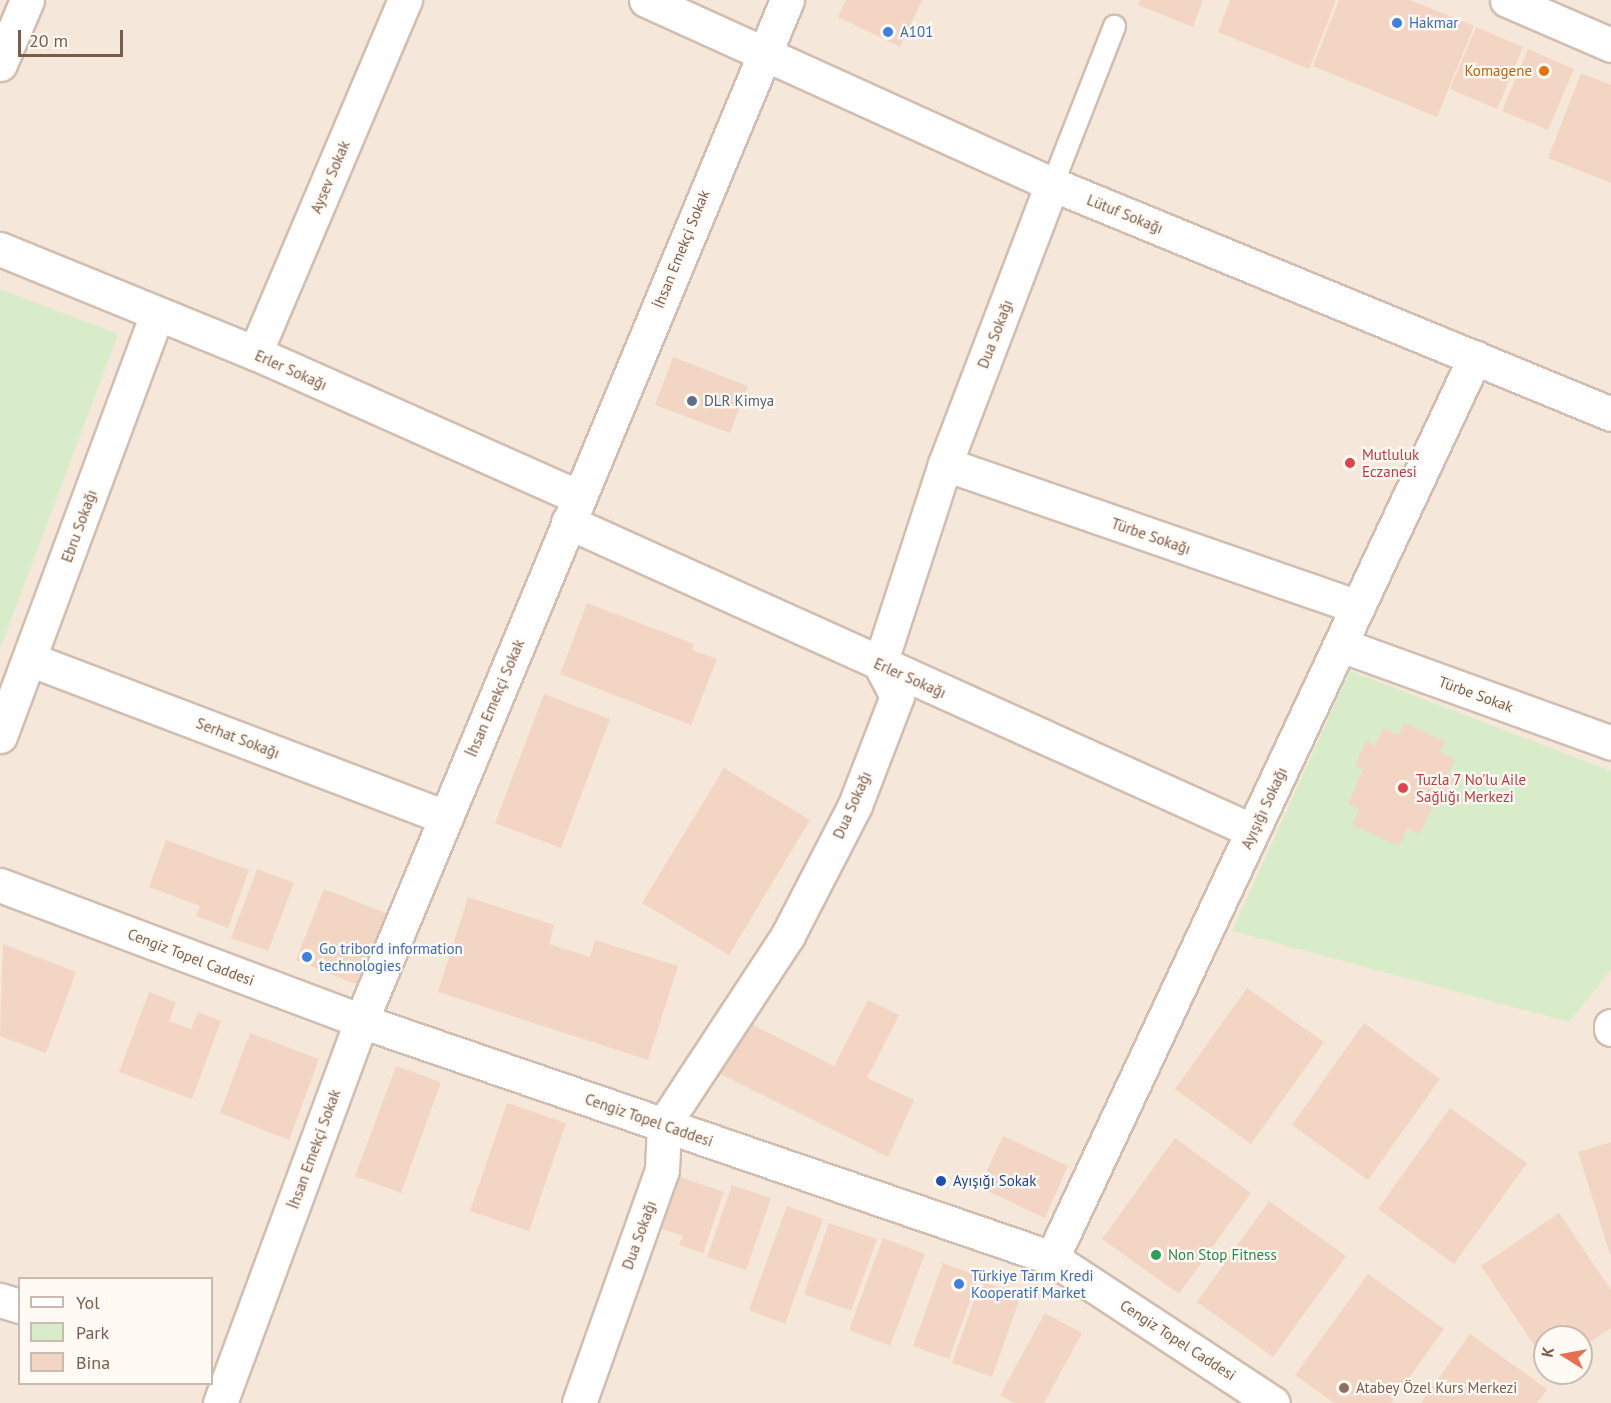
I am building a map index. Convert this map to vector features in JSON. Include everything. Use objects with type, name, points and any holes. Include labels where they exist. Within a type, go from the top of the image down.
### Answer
[{"type":"street","points":[[0,64],[27,0]]},
{"type":"street","name":"Aysev Sokak","points":[[255,354],[405,0]]},
{"type":"street","name":"Lütuf Sokağı","points":[[646,0],[1052,184],[1611,414]]},
{"type":"street","name":"İhsan Emekçi Sokak","points":[[221,1382],[361,1021],[762,53],[787,0]]},
{"type":"street","points":[[1506,0],[1611,45]]},
{"type":"street","name":"Dua Sokağı","points":[[579,1403],[662,1170],[664,1124],[788,935],[855,805],[897,696],[880,664],[945,464],[1052,184]]},
{"type":"street","name":"Erler Sokağı","points":[[0,249],[156,316],[255,354],[573,509],[880,664],[1253,831]]},
{"type":"street","name":"Ebru Sokağı","points":[[0,736],[156,316]]},
{"type":"street","name":"Ayışığı Sokağı","points":[[1052,1258],[1475,357]]},
{"type":"street","name":"Türbe Sokağı","points":[[945,464],[1358,607]]},
{"type":"street","name":"Türbe Sokak","points":[[1341,645],[1611,743]]},
{"type":"street","name":"Serhat Sokağı","points":[[29,659],[446,817]]},
{"type":"street","name":"Cengiz Topel Caddesi","points":[[0,885],[361,1021],[1052,1258],[1268,1401]]},
{"type":"street","points":[[0,1300],[18,1305]]},
{"type":"lane","points":[[1052,184],[1114,26]]},
{"type":"shaded area","points":[[0,0],[1611,0],[1611,1403],[0,1403]]},
{"type":"green space","points":[[0,289],[118,334],[0,649]]},
{"type":"green space","points":[[1350,671],[1611,771],[1611,970],[1569,1022],[1232,931]]},
{"type":"building","name":"A101","points":[[846,0],[922,0],[900,47],[838,17]]},
{"type":"building","points":[[1140,0],[1203,0],[1193,27],[1138,5]]},
{"type":"building","points":[[1230,0],[1336,0],[1309,69],[1218,32]]},
{"type":"building","points":[[1339,0],[1410,0],[1474,26],[1437,117],[1313,66]]},
{"type":"building","points":[[1476,27],[1523,47],[1497,109],[1450,89]]},
{"type":"building","points":[[1528,49],[1574,69],[1548,130],[1502,111]]},
{"type":"building","points":[[1581,73],[1611,85],[1611,183],[1548,158]]},
{"type":"building","points":[[673,357],[748,386],[730,433],[655,405]]},
{"type":"building","points":[[587,603],[694,644],[692,650],[717,659],[691,725],[560,674]]},
{"type":"building","points":[[544,694],[610,719],[561,848],[495,823]]},
{"type":"building","name":"Tuzla 7 No'lu Aile Sağlığı Merkezi","points":[[1404,723],[1445,741],[1440,752],[1455,759],[1447,775],[1454,779],[1444,801],[1437,797],[1420,834],[1407,828],[1399,846],[1352,825],[1359,809],[1348,804],[1363,770],[1355,766],[1366,741],[1375,746],[1383,728],[1399,735]]},
{"type":"building","points":[[724,768],[810,820],[729,955],[642,903]]},
{"type":"building","points":[[166,840],[249,870],[228,928],[196,916],[200,906],[149,887]]},
{"type":"building","points":[[257,869],[294,883],[268,951],[231,938]]},
{"type":"building","points":[[324,889],[386,913],[358,985],[296,960]]},
{"type":"building","points":[[468,897],[554,925],[549,944],[590,957],[595,940],[678,966],[648,1060],[438,992]]},
{"type":"building","points":[[3,944],[76,972],[46,1053],[0,1036]]},
{"type":"building","points":[[1247,988],[1324,1042],[1251,1144],[1175,1089]]},
{"type":"building","points":[[149,992],[176,1002],[169,1021],[191,1029],[198,1012],[221,1021],[192,1099],[119,1072]]},
{"type":"building","points":[[868,1000],[899,1015],[867,1078],[914,1100],[888,1157],[720,1074],[747,1022],[834,1066]]},
{"type":"building","points":[[1364,1023],[1440,1079],[1368,1180],[1292,1125]]},
{"type":"building","points":[[250,1033],[319,1059],[289,1140],[220,1113]]},
{"type":"building","points":[[396,1066],[441,1082],[401,1193],[355,1176]]},
{"type":"building","points":[[507,1103],[566,1123],[529,1231],[470,1211]]},
{"type":"building","points":[[1450,1108],[1527,1163],[1454,1264],[1378,1209]]},
{"type":"building","points":[[1003,1136],[1068,1166],[1045,1218],[979,1187]]},
{"type":"building","points":[[1175,1138],[1251,1193],[1179,1294],[1102,1239]]},
{"type":"building","points":[[1611,1142],[1611,1254],[1610,1254],[1578,1152]]},
{"type":"building","points":[[680,1177],[724,1192],[703,1253],[679,1245],[683,1236],[662,1229]]},
{"type":"building","points":[[732,1185],[771,1198],[746,1270],[707,1257]]},
{"type":"building","points":[[1269,1201],[1346,1256],[1273,1357],[1197,1302]]},
{"type":"building","points":[[787,1206],[823,1219],[785,1324],[749,1310]]},
{"type":"building","points":[[1559,1213],[1611,1290],[1611,1328],[1593,1340],[1593,1325],[1533,1325],[1533,1343],[1481,1266]]},
{"type":"building","points":[[829,1223],[877,1239],[851,1311],[804,1294]]},
{"type":"building","points":[[883,1238],[925,1254],[890,1346],[849,1330]]},
{"type":"building","points":[[943,1263],[979,1276],[949,1359],[913,1346]]},
{"type":"building","points":[[1368,1274],[1444,1329],[1391,1403],[1334,1403],[1295,1375]]},
{"type":"building","points":[[981,1281],[1021,1295],[992,1377],[952,1363]]},
{"type":"building","points":[[1045,1313],[1082,1333],[1044,1403],[1014,1403],[1000,1395]]},
{"type":"building","points":[[1470,1334],[1533,1379],[1533,1385],[1541,1385],[1547,1389],[1537,1403],[1421,1403]]},
{"type":"place","name":"Hakmar","points":[[1397,23]]},
{"type":"place","name":"A101","points":[[888,32]]},
{"type":"place","name":"Komagene","points":[[1544,71]]},
{"type":"place","name":"DLR Kimya","points":[[692,401]]},
{"type":"place","name":"Mutluluk Eczanesi","points":[[1350,463]]},
{"type":"place","name":"Tuzla 7 No'lu Aile Sağlığı Merkezi","points":[[1403,788]]},
{"type":"place","name":"Go tribord information technologies","points":[[307,957]]},
{"type":"place","name":"Ayışığı Sokak","points":[[941,1181]]},
{"type":"place","name":"Non Stop Fitness","points":[[1156,1255]]},
{"type":"place","name":"Türkiye Tarım Kredi Kooperatif Market","points":[[959,1284]]},
{"type":"place","name":"Atabey Özel Kurs Merkezi","points":[[1344,1388]]}]
